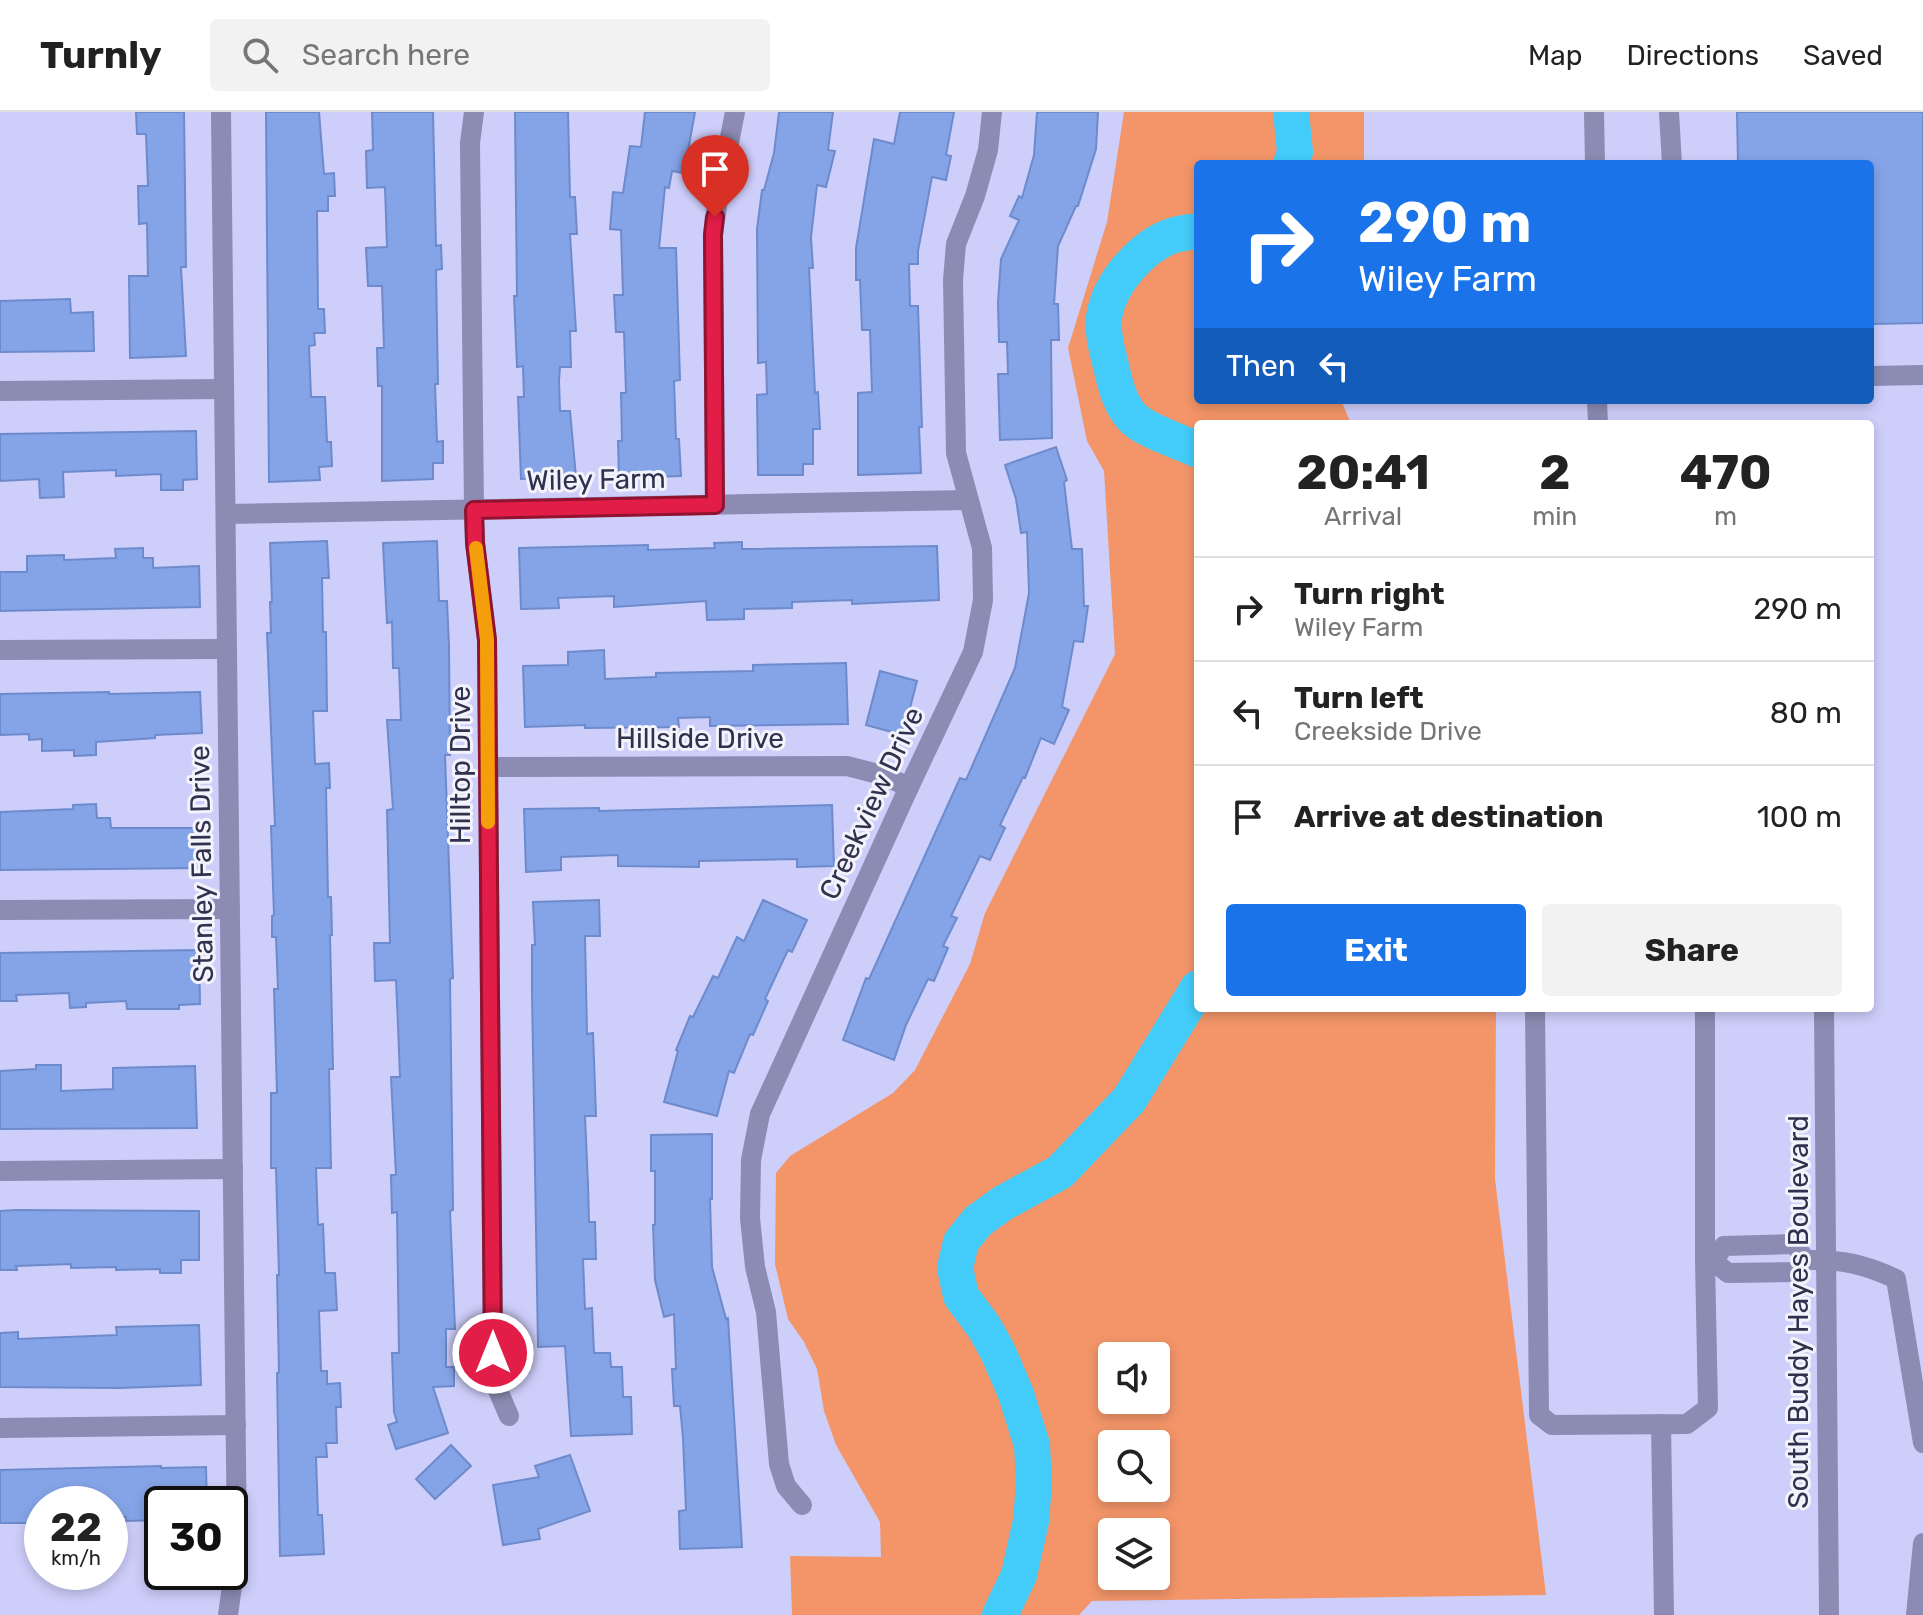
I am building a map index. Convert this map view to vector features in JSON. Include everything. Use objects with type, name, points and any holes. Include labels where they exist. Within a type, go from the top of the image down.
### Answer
[{"type":"street","name":"Stanley Falls Drive","points":[[221,112],[237,1550],[228,1615]]},
{"type":"street","name":"Hilltop Drive","points":[[474,112],[470,143],[474,510],[487,640],[493,1353],[497,1388],[509,1416]]},
{"type":"street","points":[[715,505],[713,235],[735,112]]},
{"type":"street","name":"Creekview Drive","points":[[802,1505],[786,1486],[779,1464],[766,1312],[755,1267],[750,1218],[751,1160],[760,1114],[973,652],[983,600],[982,548],[956,453],[953,280],[956,244],[988,150],[992,112]]},
{"type":"street","points":[[1594,112],[1595,160]]},
{"type":"street","points":[[1669,112],[1672,160]]},
{"type":"street","points":[[1874,376],[1923,375]]},
{"type":"street","points":[[0,391],[224,389]]},
{"type":"street","name":"Wiley Farm","points":[[226,514],[967,500]]},
{"type":"street","points":[[0,650],[227,649]]},
{"type":"street","name":"Hillside Drive","points":[[488,767],[847,766],[882,775],[909,787]]},
{"type":"street","points":[[0,910],[230,909]]},
{"type":"street","points":[[1535,1012],[1539,1415],[1552,1425],[1687,1424],[1708,1408],[1705,1012]]},
{"type":"street","name":"South Buddy Hayes Boulevard","points":[[1824,1012],[1815,1260],[1829,1615]]},
{"type":"street","points":[[0,1171],[233,1169]]},
{"type":"street","points":[[1709,1261],[1724,1246],[1795,1244],[1815,1260],[1866,1265],[1896,1279],[1923,1443]]},
{"type":"street","points":[[1661,1424],[1664,1615]]},
{"type":"street","points":[[0,1428],[236,1425]]},
{"type":"street","points":[[1916,1615],[1923,1543]]},
{"type":"shaded area","points":[[1124,112],[1364,112],[1364,160],[1194,160],[1194,404],[1343,404],[1349,420],[1194,420],[1194,1012],[1496,1012],[1495,1179],[1546,1595],[1092,1601],[1079,1615],[792,1615],[790,1556],[881,1557],[880,1522],[836,1445],[824,1411],[817,1369],[788,1319],[775,1264],[776,1173],[790,1156],[893,1093],[915,1070],[970,964],[985,913],[1115,654],[1104,471],[1087,441],[1068,348],[1107,222]]},
{"type":"building","points":[[136,112],[184,112],[186,267],[181,267],[186,356],[130,358],[129,276],[148,276],[147,223],[139,224],[138,186],[148,186],[146,134],[137,134]]},
{"type":"building","points":[[266,112],[319,112],[324,174],[334,173],[335,196],[328,196],[328,211],[317,211],[318,309],[324,309],[325,333],[314,333],[315,345],[309,346],[311,397],[325,397],[327,442],[331,442],[332,466],[319,467],[320,480],[269,482]]},
{"type":"building","points":[[372,112],[433,112],[436,246],[441,245],[442,269],[436,270],[438,384],[435,384],[437,442],[443,441],[443,463],[433,463],[433,479],[382,481],[382,386],[378,386],[377,348],[384,348],[382,286],[368,286],[366,248],[387,247],[385,187],[367,188],[366,151],[373,150]]},
{"type":"building","points":[[515,112],[568,112],[570,197],[575,197],[577,234],[570,234],[576,331],[570,331],[571,367],[560,367],[559,381],[560,411],[570,411],[576,477],[521,479],[518,397],[524,397],[523,366],[517,367],[514,296],[517,296]]},
{"type":"building","points":[[645,112],[695,112],[684,173],[672,171],[669,188],[665,187],[659,248],[676,248],[680,380],[674,381],[681,476],[619,478],[621,393],[626,393],[624,332],[616,332],[614,295],[623,295],[621,230],[610,229],[613,192],[623,193],[630,146],[641,147]]},
{"type":"building","points":[[779,112],[833,112],[828,150],[835,151],[826,187],[817,185],[811,237],[813,268],[809,268],[815,393],[818,392],[820,429],[813,429],[813,464],[803,464],[803,475],[758,475],[757,395],[767,394],[766,362],[758,363],[757,229],[762,190],[774,153]]},
{"type":"building","points":[[900,112],[954,112],[946,155],[951,156],[946,180],[932,177],[918,264],[909,264],[910,306],[918,306],[921,473],[858,475],[858,393],[872,392],[870,330],[862,330],[856,248],[874,139],[894,144]]},
{"type":"building","points":[[1037,112],[1098,112],[1096,149],[1078,206],[1058,246],[1054,304],[1058,304],[1059,340],[1051,340],[1052,438],[1000,440],[998,374],[1008,374],[1007,342],[999,342],[1001,259],[1019,220],[1010,216],[1019,196],[1022,198],[1034,155]]},
{"type":"building","points":[[1737,112],[1923,112],[1923,323],[1874,324],[1874,160],[1738,160]]},
{"type":"building","points":[[70,299],[71,313],[93,312],[94,351],[0,352],[0,301]]},
{"type":"building","points":[[196,431],[197,479],[183,480],[183,490],[161,490],[161,474],[116,476],[116,470],[63,472],[64,497],[40,498],[39,479],[0,481],[0,434]]},
{"type":"building","points":[[1056,447],[1067,480],[1064,482],[1072,549],[1082,549],[1084,606],[1088,606],[1083,642],[1074,641],[1062,707],[1069,710],[1054,744],[1041,738],[1025,778],[1000,825],[1005,828],[990,860],[980,856],[951,916],[957,918],[943,946],[948,948],[934,981],[928,979],[906,1025],[894,1060],[843,1040],[866,978],[869,979],[960,778],[966,780],[1015,668],[1029,593],[1027,532],[1021,533],[1016,499],[1005,465]]},
{"type":"building","points":[[327,541],[329,578],[322,578],[327,711],[313,711],[315,764],[329,763],[330,788],[326,788],[333,1069],[329,1069],[331,1168],[316,1168],[318,1225],[323,1224],[325,1273],[335,1273],[337,1310],[319,1311],[321,1371],[327,1371],[327,1384],[340,1383],[341,1407],[336,1407],[337,1443],[326,1443],[327,1457],[316,1457],[318,1515],[322,1515],[324,1554],[280,1556],[279,1275],[276,1168],[271,1168],[271,1093],[277,1093],[274,989],[278,989],[276,937],[272,937],[271,826],[275,826],[267,633],[271,633],[270,543]]},
{"type":"building","points":[[437,541],[439,601],[447,601],[449,646],[450,755],[445,755],[453,978],[450,979],[453,1210],[450,1211],[455,1329],[446,1329],[446,1367],[454,1367],[454,1386],[433,1387],[448,1433],[396,1449],[388,1425],[397,1422],[392,1353],[399,1353],[397,1212],[392,1213],[391,1175],[396,1175],[391,1077],[400,1077],[398,1025],[396,980],[375,981],[374,943],[390,943],[387,810],[393,809],[387,720],[401,720],[399,668],[393,668],[392,622],[387,623],[383,543]]},
{"type":"building","points":[[742,542],[742,549],[937,546],[939,600],[852,604],[852,600],[792,602],[792,608],[744,609],[744,619],[707,620],[706,601],[614,607],[614,596],[558,598],[559,608],[521,609],[519,548],[648,545],[648,550],[715,548],[714,543]]},
{"type":"building","points":[[143,548],[143,558],[153,558],[153,568],[199,566],[200,607],[0,611],[0,572],[27,572],[27,556],[64,555],[64,560],[116,558],[115,549]]},
{"type":"building","points":[[604,650],[605,679],[656,677],[656,673],[753,671],[753,665],[846,663],[848,724],[710,726],[710,717],[678,718],[679,727],[525,727],[523,666],[568,665],[568,652]]},
{"type":"building","points":[[880,671],[917,681],[903,735],[866,725]]},
{"type":"building","points":[[200,692],[202,733],[96,742],[96,755],[74,756],[74,750],[42,751],[42,739],[29,740],[29,734],[0,735],[0,694]]},
{"type":"building","points":[[96,804],[97,818],[110,818],[111,828],[202,828],[203,868],[0,870],[0,812],[73,809],[73,805]]},
{"type":"building","points":[[832,805],[834,866],[797,867],[797,859],[699,861],[699,867],[618,866],[618,855],[561,857],[561,870],[526,872],[524,809],[599,808],[599,811]]},
{"type":"building","points":[[599,900],[600,936],[585,936],[587,1034],[593,1033],[596,1116],[585,1116],[589,1222],[595,1222],[596,1259],[583,1259],[585,1309],[592,1308],[594,1353],[610,1353],[611,1367],[622,1367],[623,1397],[631,1397],[632,1434],[571,1436],[565,1346],[538,1347],[533,902]]},
{"type":"building","points":[[763,900],[807,920],[792,952],[788,950],[734,1073],[729,1071],[717,1116],[664,1102],[676,1050],[690,1016],[693,1017],[713,976],[718,978],[737,937],[744,941]]},
{"type":"building","points":[[199,950],[200,1004],[179,1005],[179,1009],[127,1009],[126,1001],[86,1003],[86,1007],[70,1008],[69,993],[16,995],[17,1001],[0,1001],[0,953]]},
{"type":"building","points":[[36,1065],[61,1065],[61,1091],[113,1089],[113,1068],[195,1066],[197,1128],[0,1129],[0,1071],[36,1069]]},
{"type":"building","points":[[712,1134],[712,1267],[728,1318],[742,1547],[680,1549],[679,1511],[686,1510],[683,1438],[680,1406],[674,1406],[674,1314],[664,1317],[655,1280],[655,1171],[651,1171],[651,1135]]},
{"type":"building","points":[[0,1211],[199,1211],[199,1260],[181,1260],[181,1273],[160,1273],[160,1269],[116,1270],[116,1267],[71,1268],[71,1264],[16,1266],[17,1270],[0,1270]]},
{"type":"building","points":[[199,1325],[201,1385],[0,1387],[0,1333],[18,1332],[18,1339],[117,1335],[116,1327]]},
{"type":"building","points":[[451,1445],[471,1466],[435,1499],[416,1479]]},
{"type":"building","points":[[570,1455],[590,1511],[538,1529],[540,1539],[503,1545],[493,1485],[539,1477],[535,1466]]},
{"type":"building","points":[[206,1467],[207,1486],[144,1486],[144,1520],[128,1521],[128,1486],[24,1486],[24,1523],[0,1523],[0,1470]]},
{"type":"waterway","points":[[1291,112],[1295,152],[1292,160]]},
{"type":"waterway","points":[[1194,232],[1162,240],[1139,257],[1112,292],[1104,317],[1105,342],[1114,379],[1128,411],[1145,427],[1194,448]]},
{"type":"waterway","points":[[1000,1615],[1019,1575],[1031,1521],[1034,1483],[1032,1445],[1016,1394],[998,1352],[961,1296],[955,1268],[961,1242],[978,1221],[1003,1203],[1060,1172],[1129,1100],[1194,994]]},
{"type":"slow traffic","points":[[476,548],[487,640],[488,822]]},
{"type":"route","points":[[493,1353],[487,640],[474,510],[715,505],[715,217]]}]
